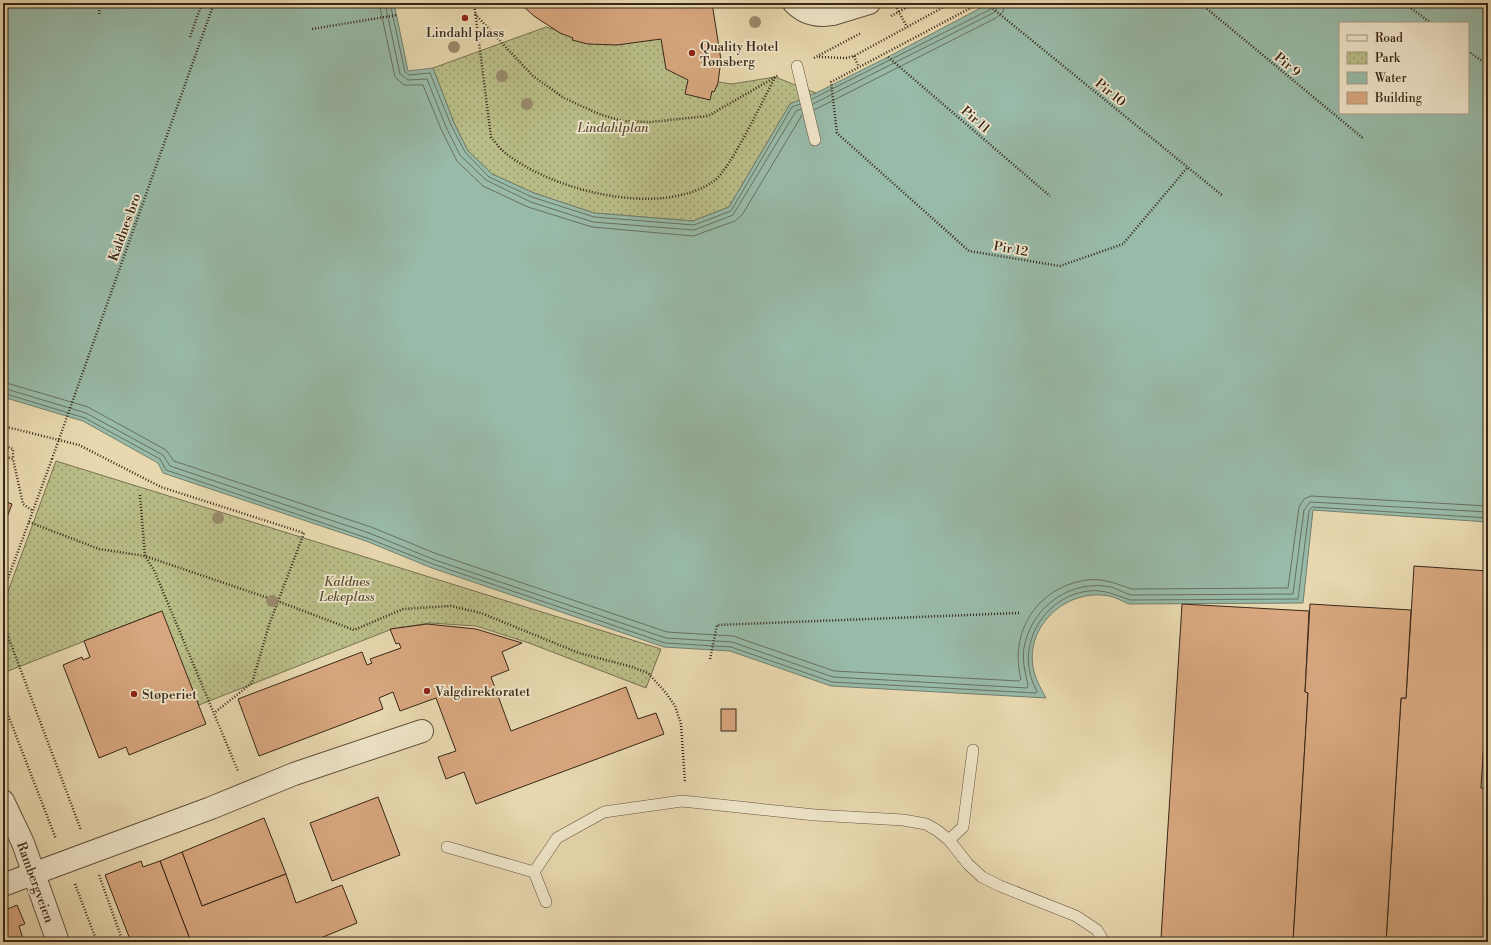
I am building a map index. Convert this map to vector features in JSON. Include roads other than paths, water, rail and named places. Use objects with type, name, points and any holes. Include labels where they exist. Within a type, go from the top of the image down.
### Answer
[{"type":"street","points":[[794,3],[812,15],[869,3]]},
{"type":"street","points":[[3,885],[211,808],[294,774],[422,731]]},
{"type":"street","name":"Rambergveien","points":[[3,802],[23,843],[58,942]]},
{"type":"lane","points":[[797,66],[815,140]]},
{"type":"lane","points":[[949,840],[963,826],[972,750]]},
{"type":"lane","points":[[534,872],[556,838],[604,812],[682,801],[815,815],[903,820],[926,824],[938,831],[949,840],[968,864],[982,877],[1000,886],[1076,916],[1097,930],[1104,942]]},
{"type":"lane","points":[[448,847],[534,872]]},
{"type":"lane","points":[[534,872],[546,902]]},
{"type":"water","points":[[3,3],[394,3],[408,71],[433,68],[454,123],[468,151],[492,174],[534,193],[594,213],[693,221],[729,207],[790,104],[816,93],[888,57],[990,3],[1488,3],[1488,522],[1313,510],[1303,603],[1129,604],[1109,596],[1094,595],[1079,598],[1065,604],[1053,612],[1043,624],[1036,637],[1033,651],[1033,667],[1036,679],[1046,698],[831,686],[730,651],[664,647],[432,568],[366,541],[163,473],[158,463],[83,421],[3,397]]},
{"type":"place","name":"Lindahl plass","points":[[465,18]]},
{"type":"place","name":"Quality Hotel Tønsberg","points":[[692,53]]},
{"type":"place","name":"Valgdirektoratet","points":[[427,691]]},
{"type":"place","name":"Støperiet","points":[[134,694]]},
{"type":"park label","name":"Lindahlplan","points":[[613,127]]},
{"type":"park label","name":"Kaldnes Lekeplass","points":[[347,588]]}]
